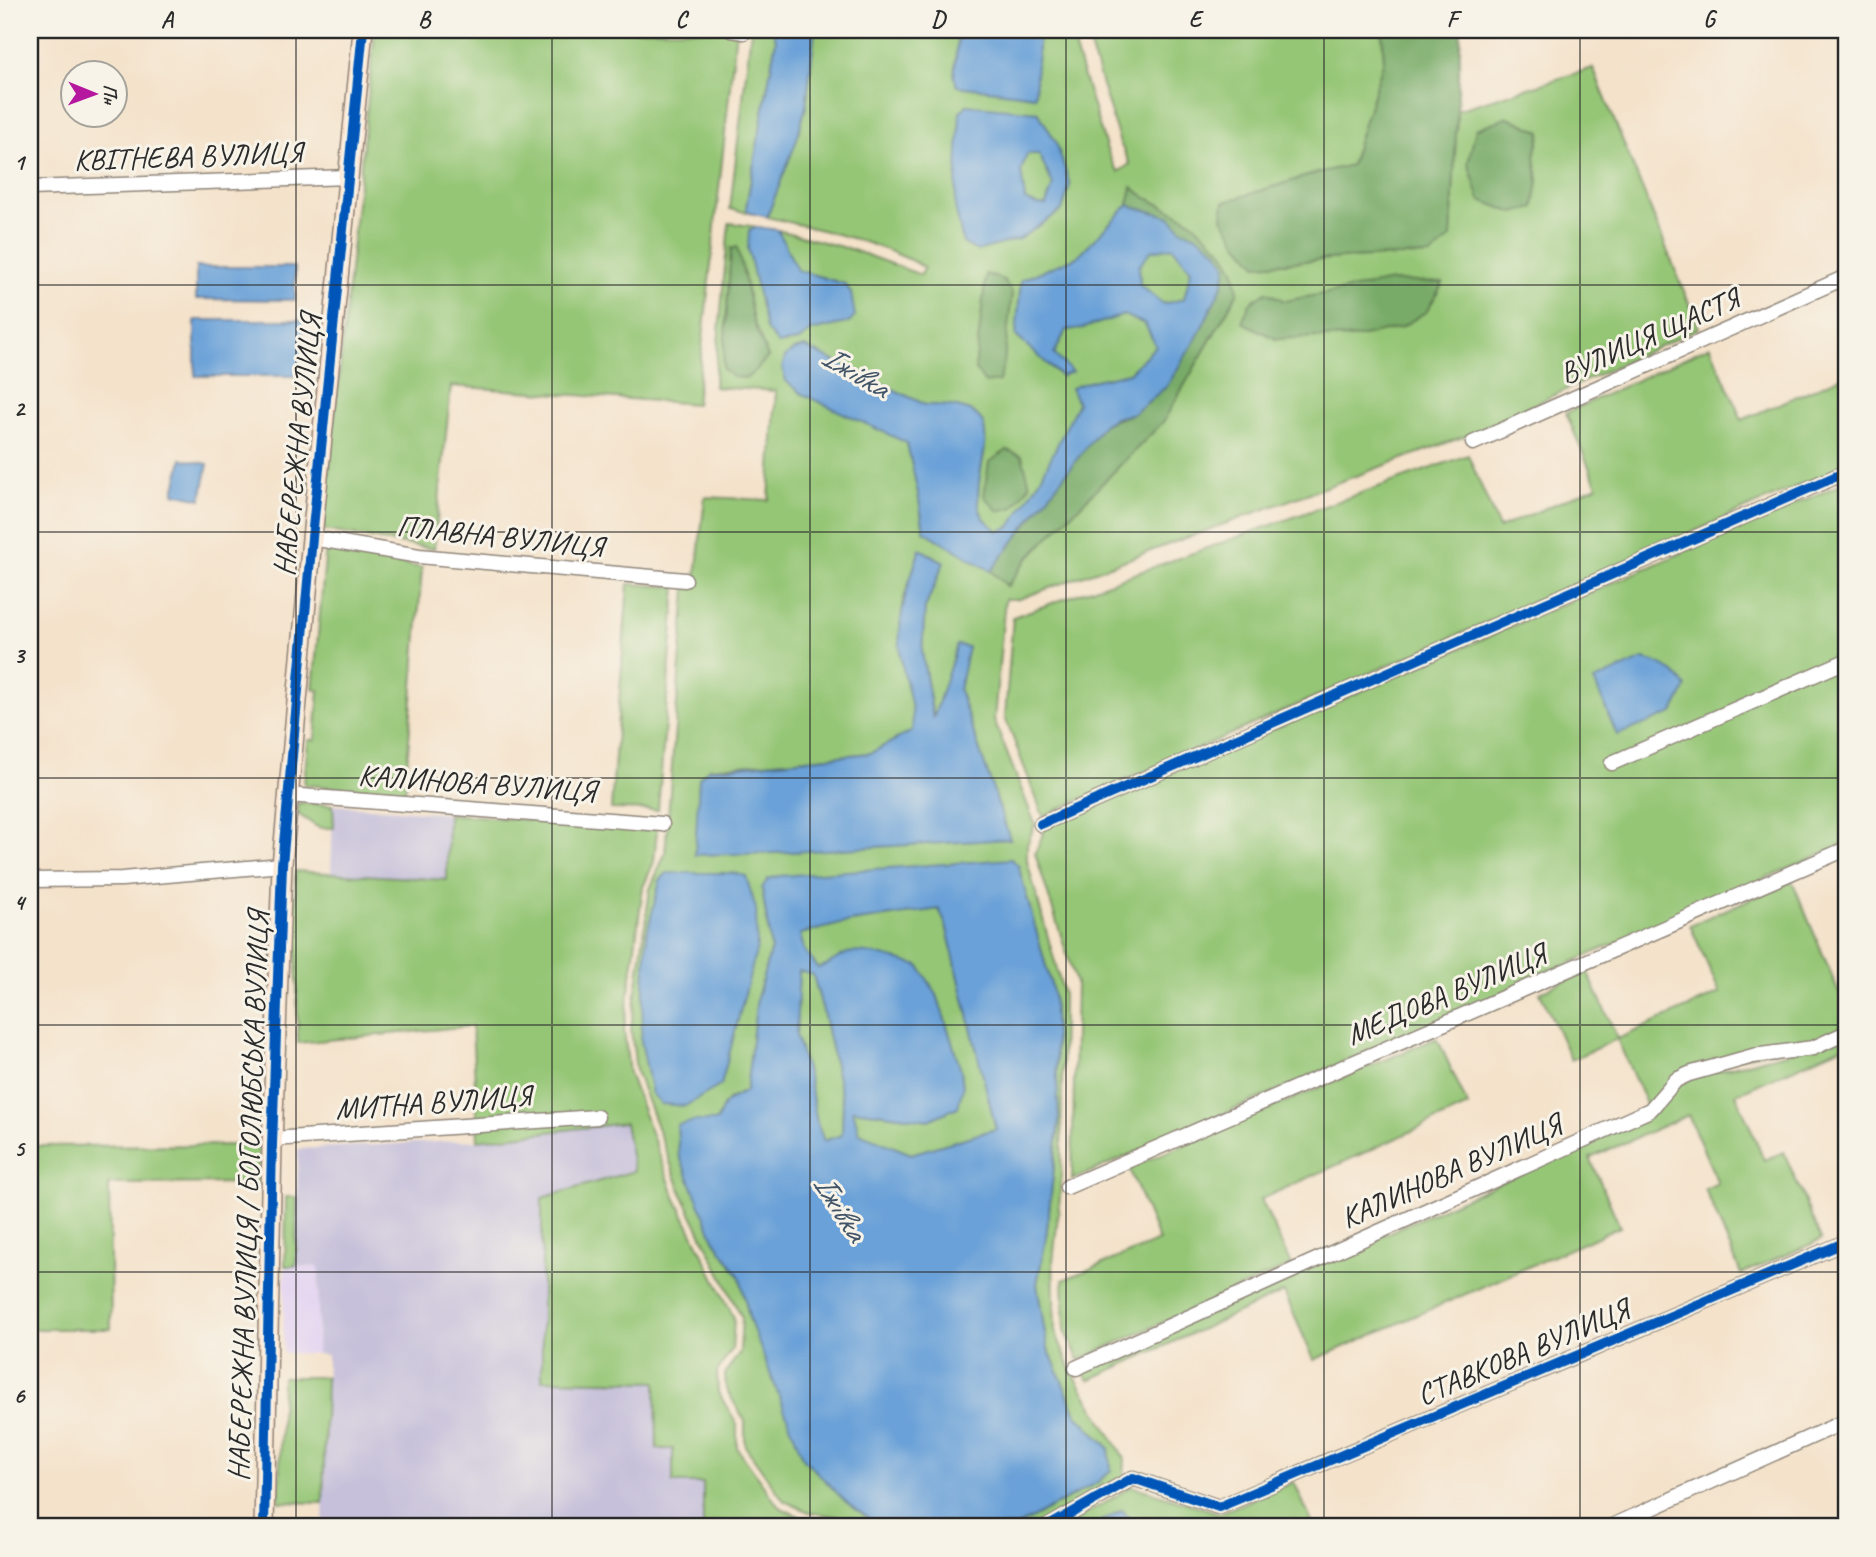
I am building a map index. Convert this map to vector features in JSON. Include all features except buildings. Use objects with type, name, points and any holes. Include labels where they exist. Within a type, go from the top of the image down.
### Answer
[{"type":"street","name":"НАБЕРЕЖНА ВУЛИЦЯ","points":[[282,865],[363,30]]},
{"type":"street","name":"КВІТНЕВА ВУЛИЦЯ","points":[[30,188],[348,177]]},
{"type":"street","name":"ВУЛИЦЯ ЩАСТЯ","points":[[1473,443],[1846,277]]},
{"type":"street","points":[[1041,824],[1846,472]]},
{"type":"street","name":"ПЛАВНА ВУЛИЦЯ","points":[[312,538],[419,556],[685,580]]},
{"type":"street","points":[[1612,763],[1846,661]]},
{"type":"street","name":"КАЛИНОВА ВУЛИЦЯ","points":[[288,795],[662,824]]},
{"type":"street","name":"МЕДОВА ВУЛИЦЯ","points":[[1067,1187],[1846,849]]},
{"type":"street","points":[[30,880],[122,879],[282,865]]},
{"type":"street","name":"НАБЕРЕЖНА ВУЛИЦЯ / БОГОЛЮБСЬКА ВУЛИЦЯ","points":[[264,1527],[272,1139],[282,865]]},
{"type":"street","name":"КАЛИНОВА ВУЛИЦЯ","points":[[1076,1368],[1650,1110],[1676,1080],[1689,1074],[1753,1056],[1813,1048],[1846,1033]]},
{"type":"street","name":"МИТНА ВУЛИЦЯ","points":[[272,1139],[597,1116]]},
{"type":"street","name":"СТАВКОВА ВУЛИЦЯ","points":[[1046,1527],[1133,1478],[1219,1507],[1846,1242]]},
{"type":"street","points":[[1610,1527],[1846,1421]]},
{"type":"shaded area","points":[[333,805],[448,814],[448,880],[331,875]]},
{"type":"shaded area","points":[[625,1123],[634,1171],[542,1380],[657,1382],[657,1449],[673,1449],[703,1483],[703,1527],[323,1527],[327,1355],[317,1354],[319,1267],[296,1266],[298,1149],[478,1140]]},
{"type":"shaded area","points":[[285,1266],[319,1267],[317,1354],[283,1353]]},
{"type":"green space","points":[[375,30],[736,30],[696,404],[451,386],[434,549],[323,530]]},
{"type":"green space","points":[[751,30],[773,30],[776,40],[746,207],[750,213],[730,209]]},
{"type":"green space","points":[[815,30],[959,30],[954,76],[1034,96],[1039,30],[1069,30],[1106,147],[1118,172],[1130,164],[1120,143],[1085,30],[1382,30],[1384,60],[1351,166],[1317,173],[1257,265],[1341,258],[1431,255],[1451,237],[1457,110],[1593,68],[1699,328],[1468,435],[1019,599],[1005,599],[994,720],[1035,824],[1027,845],[1027,861],[1063,992],[1061,1187],[1053,1262],[1055,1331],[1071,1370],[1125,1459],[1124,1476],[1033,1527],[1016,1527],[1098,1482],[1111,1470],[1109,1448],[1076,1414],[1047,1346],[1037,1284],[1046,1238],[1059,1122],[1053,992],[1018,865],[762,888],[771,949],[757,998],[746,1091],[727,1102],[721,1109],[717,1122],[695,1121],[714,1239],[740,1277],[750,1321],[845,1501],[880,1527],[857,1527],[849,1519],[809,1512],[784,1501],[745,1446],[745,1421],[726,1389],[725,1374],[740,1352],[742,1318],[682,1194],[636,1071],[631,1029],[650,889],[665,854],[686,589],[696,576],[705,497],[769,500],[776,391],[714,387],[729,223],[758,227],[749,230],[798,341],[811,331],[850,322],[851,293],[845,284],[797,270],[778,230],[853,250],[921,275],[924,267],[867,243],[767,217],[796,142],[806,106]],"holes":[[[967,105],[1056,142],[1062,210],[1019,239]],[[1508,117],[1541,132],[1535,155],[1476,129]],[[1132,188],[1190,220],[1238,292],[1163,422],[1028,558],[1008,586],[991,571],[924,531],[907,443],[805,347],[926,405],[960,408],[975,414],[981,420],[985,434],[979,507],[983,517],[998,531],[1010,527],[1040,480],[1091,381],[1129,373],[1156,346],[1145,324],[1124,315],[1083,328],[1066,330],[1054,354],[1061,376],[1017,336],[1021,280],[1077,257],[1128,205]],[[731,249],[744,275],[753,321],[768,357],[723,369]],[[1266,292],[1355,338],[1316,337]],[[920,549],[944,562],[925,608],[922,652],[934,721],[957,645],[967,647],[959,690],[1010,839],[708,768],[871,753],[912,731],[914,718],[902,604]]]},
{"type":"green space","points":[[1382,30],[1461,30],[1451,237],[1431,255],[1341,258],[1257,265],[1222,218],[1224,202],[1351,165],[1384,60]]},
{"type":"green space","points":[[1508,117],[1541,132],[1535,155],[1538,180],[1534,208],[1514,213],[1480,200],[1468,163],[1476,129]]},
{"type":"green space","points":[[1027,154],[1039,154],[1053,185],[1046,205],[1025,200],[1021,171]]},
{"type":"green space","points":[[1132,187],[1145,197],[1190,220],[1223,251],[1234,269],[1238,292],[1163,422],[1028,558],[1007,586],[991,571],[1104,424],[1134,413],[1167,386],[1197,337],[1223,284],[1199,237],[1182,231],[1170,217],[1128,205]]},
{"type":"green space","points":[[737,247],[753,321],[768,357],[747,378],[733,377],[723,369],[731,249]]},
{"type":"green space","points":[[1173,247],[1191,270],[1184,299],[1163,304],[1140,285],[1139,266],[1151,251]]},
{"type":"green space","points":[[986,274],[1004,280],[1012,293],[1004,363],[999,381],[985,383],[975,369]]},
{"type":"green space","points":[[1392,281],[1443,283],[1427,311],[1402,327],[1355,338],[1276,339],[1242,322],[1250,303],[1266,292],[1285,301]]},
{"type":"green space","points":[[1710,346],[1742,420],[1846,375],[1846,465],[1043,816],[1005,717],[1013,617],[1468,455],[1499,528],[1597,486],[1566,413]]},
{"type":"green space","points":[[1007,450],[1022,456],[1030,485],[1014,507],[998,511],[984,496],[989,462]]},
{"type":"green space","points":[[1846,482],[1846,843],[1072,1180],[1076,983],[1035,853],[1046,827]]},
{"type":"green space","points":[[326,548],[422,568],[405,793],[304,785],[308,740],[315,740],[319,690],[313,689]]},
{"type":"green space","points":[[628,584],[676,587],[658,810],[611,809]]},
{"type":"green space","points":[[298,803],[333,805],[334,828],[319,828],[298,814]]},
{"type":"green space","points":[[448,814],[657,829],[654,862],[643,887],[624,1029],[629,1073],[675,1197],[734,1318],[732,1349],[717,1372],[718,1392],[737,1424],[737,1448],[779,1507],[807,1520],[846,1527],[703,1527],[703,1483],[673,1483],[673,1449],[657,1449],[656,1382],[542,1380],[542,1198],[634,1171],[625,1123],[478,1140],[472,1026],[298,1043],[295,871],[447,880]]},
{"type":"green space","points":[[1792,881],[1846,1009],[1846,1026],[1811,1042],[1687,1069],[1647,1106],[1617,1039],[1571,1060],[1540,992],[1587,971],[1618,1039],[1720,993],[1690,925]]},
{"type":"green space","points":[[939,909],[946,925],[996,1129],[911,1154],[859,1133],[853,1110],[929,1120],[963,1088],[961,1070],[937,995],[849,953],[818,968],[804,950],[800,934],[844,923]]},
{"type":"green space","points":[[799,970],[813,975],[843,1102],[842,1135],[823,1141],[796,1036]]},
{"type":"green space","points":[[1846,1037],[1846,1045],[1736,1094],[1764,1160],[1784,1152],[1821,1240],[1741,1274],[1705,1189],[1718,1183],[1688,1115],[1590,1158],[1620,1227],[1314,1360],[1284,1292],[1089,1380],[1082,1370],[1653,1114],[1679,1084],[1690,1078]]},
{"type":"green space","points":[[1437,1038],[1468,1106],[1261,1199],[1291,1265],[1079,1360],[1065,1330],[1063,1280],[1159,1241],[1129,1168]]},
{"type":"green space","points":[[259,1145],[258,1183],[109,1184],[111,1329],[30,1329],[30,1146]]},
{"type":"green space","points":[[286,1197],[297,1197],[296,1266],[285,1266]]},
{"type":"green space","points":[[282,1377],[326,1377],[323,1503],[279,1502]]},
{"type":"green space","points":[[1294,1482],[1314,1527],[1065,1527],[1132,1486],[1220,1513]]},
{"type":"water","points":[[773,30],[815,30],[806,106],[796,142],[767,217],[750,213],[746,208],[776,40]]},
{"type":"water","points":[[959,30],[1039,30],[1035,96],[957,86],[954,76]]},
{"type":"water","points":[[967,105],[1038,112],[1056,142],[1070,185],[1062,210],[1019,239],[977,251],[963,243],[955,207],[960,112]],"holes":[[[1027,154],[1039,154],[1053,185],[1046,205],[1025,200],[1021,171]]]},
{"type":"water","points":[[1128,205],[1170,217],[1182,230],[1199,237],[1216,250],[1226,265],[1223,284],[1197,337],[1167,386],[1134,413],[1104,424],[991,571],[924,531],[907,443],[802,394],[786,381],[782,368],[785,357],[794,350],[805,347],[926,405],[960,408],[975,414],[981,420],[985,434],[978,491],[980,511],[998,531],[1010,527],[1040,480],[1078,403],[1071,388],[1129,373],[1156,346],[1145,324],[1124,315],[1083,328],[1066,330],[1054,354],[1072,372],[1061,376],[1016,336],[1021,280],[1077,257]],"holes":[[[1173,247],[1191,270],[1184,299],[1163,304],[1140,285],[1139,266],[1151,251]]]},
{"type":"water","points":[[758,227],[778,230],[797,270],[845,284],[851,293],[855,316],[850,322],[811,331],[798,341],[778,344],[766,329],[748,249],[749,230]]},
{"type":"water","points":[[196,267],[295,267],[295,300],[196,299]]},
{"type":"water","points":[[195,320],[303,320],[303,376],[195,376]]},
{"type":"water","points":[[182,459],[208,464],[201,499],[174,493]]},
{"type":"water","points":[[920,549],[944,562],[925,608],[922,652],[933,719],[957,645],[968,647],[959,690],[1010,839],[695,855],[699,778],[708,769],[871,753],[912,731],[912,711],[901,660],[900,624]]},
{"type":"water","points":[[1643,659],[1668,668],[1686,687],[1673,713],[1617,735],[1594,681]]},
{"type":"water","name":"Іжівка","points":[[1011,859],[1018,865],[1053,992],[1059,1122],[1046,1238],[1037,1284],[1047,1346],[1076,1414],[1109,1448],[1111,1470],[1098,1482],[1016,1527],[880,1527],[845,1501],[803,1458],[750,1321],[740,1277],[714,1239],[679,1155],[677,1125],[695,1121],[717,1121],[727,1102],[746,1091],[757,998],[771,949],[762,888],[768,879]],"holes":[[[939,909],[946,925],[996,1129],[911,1154],[859,1133],[853,1110],[929,1120],[958,1107],[963,1088],[961,1070],[937,995],[919,966],[883,956],[848,953],[818,968],[804,950],[800,934],[844,923]],[[799,971],[813,975],[843,1102],[842,1135],[824,1141],[817,1123],[809,1080],[796,1036]]]},
{"type":"water","points":[[667,873],[733,873],[746,876],[756,909],[757,948],[721,1085],[685,1106],[661,1104],[652,1094],[641,1041],[647,933],[660,880]]},
{"type":"water","points":[[1122,1510],[1138,1527],[1091,1527]]},
{"type":"cycle path","points":[[264,1527],[272,1145],[282,865],[363,30]]},
{"type":"cycle path","points":[[1041,824],[1846,472]]},
{"type":"cycle path","points":[[1047,1527],[1133,1478],[1219,1507],[1846,1242]]}]
